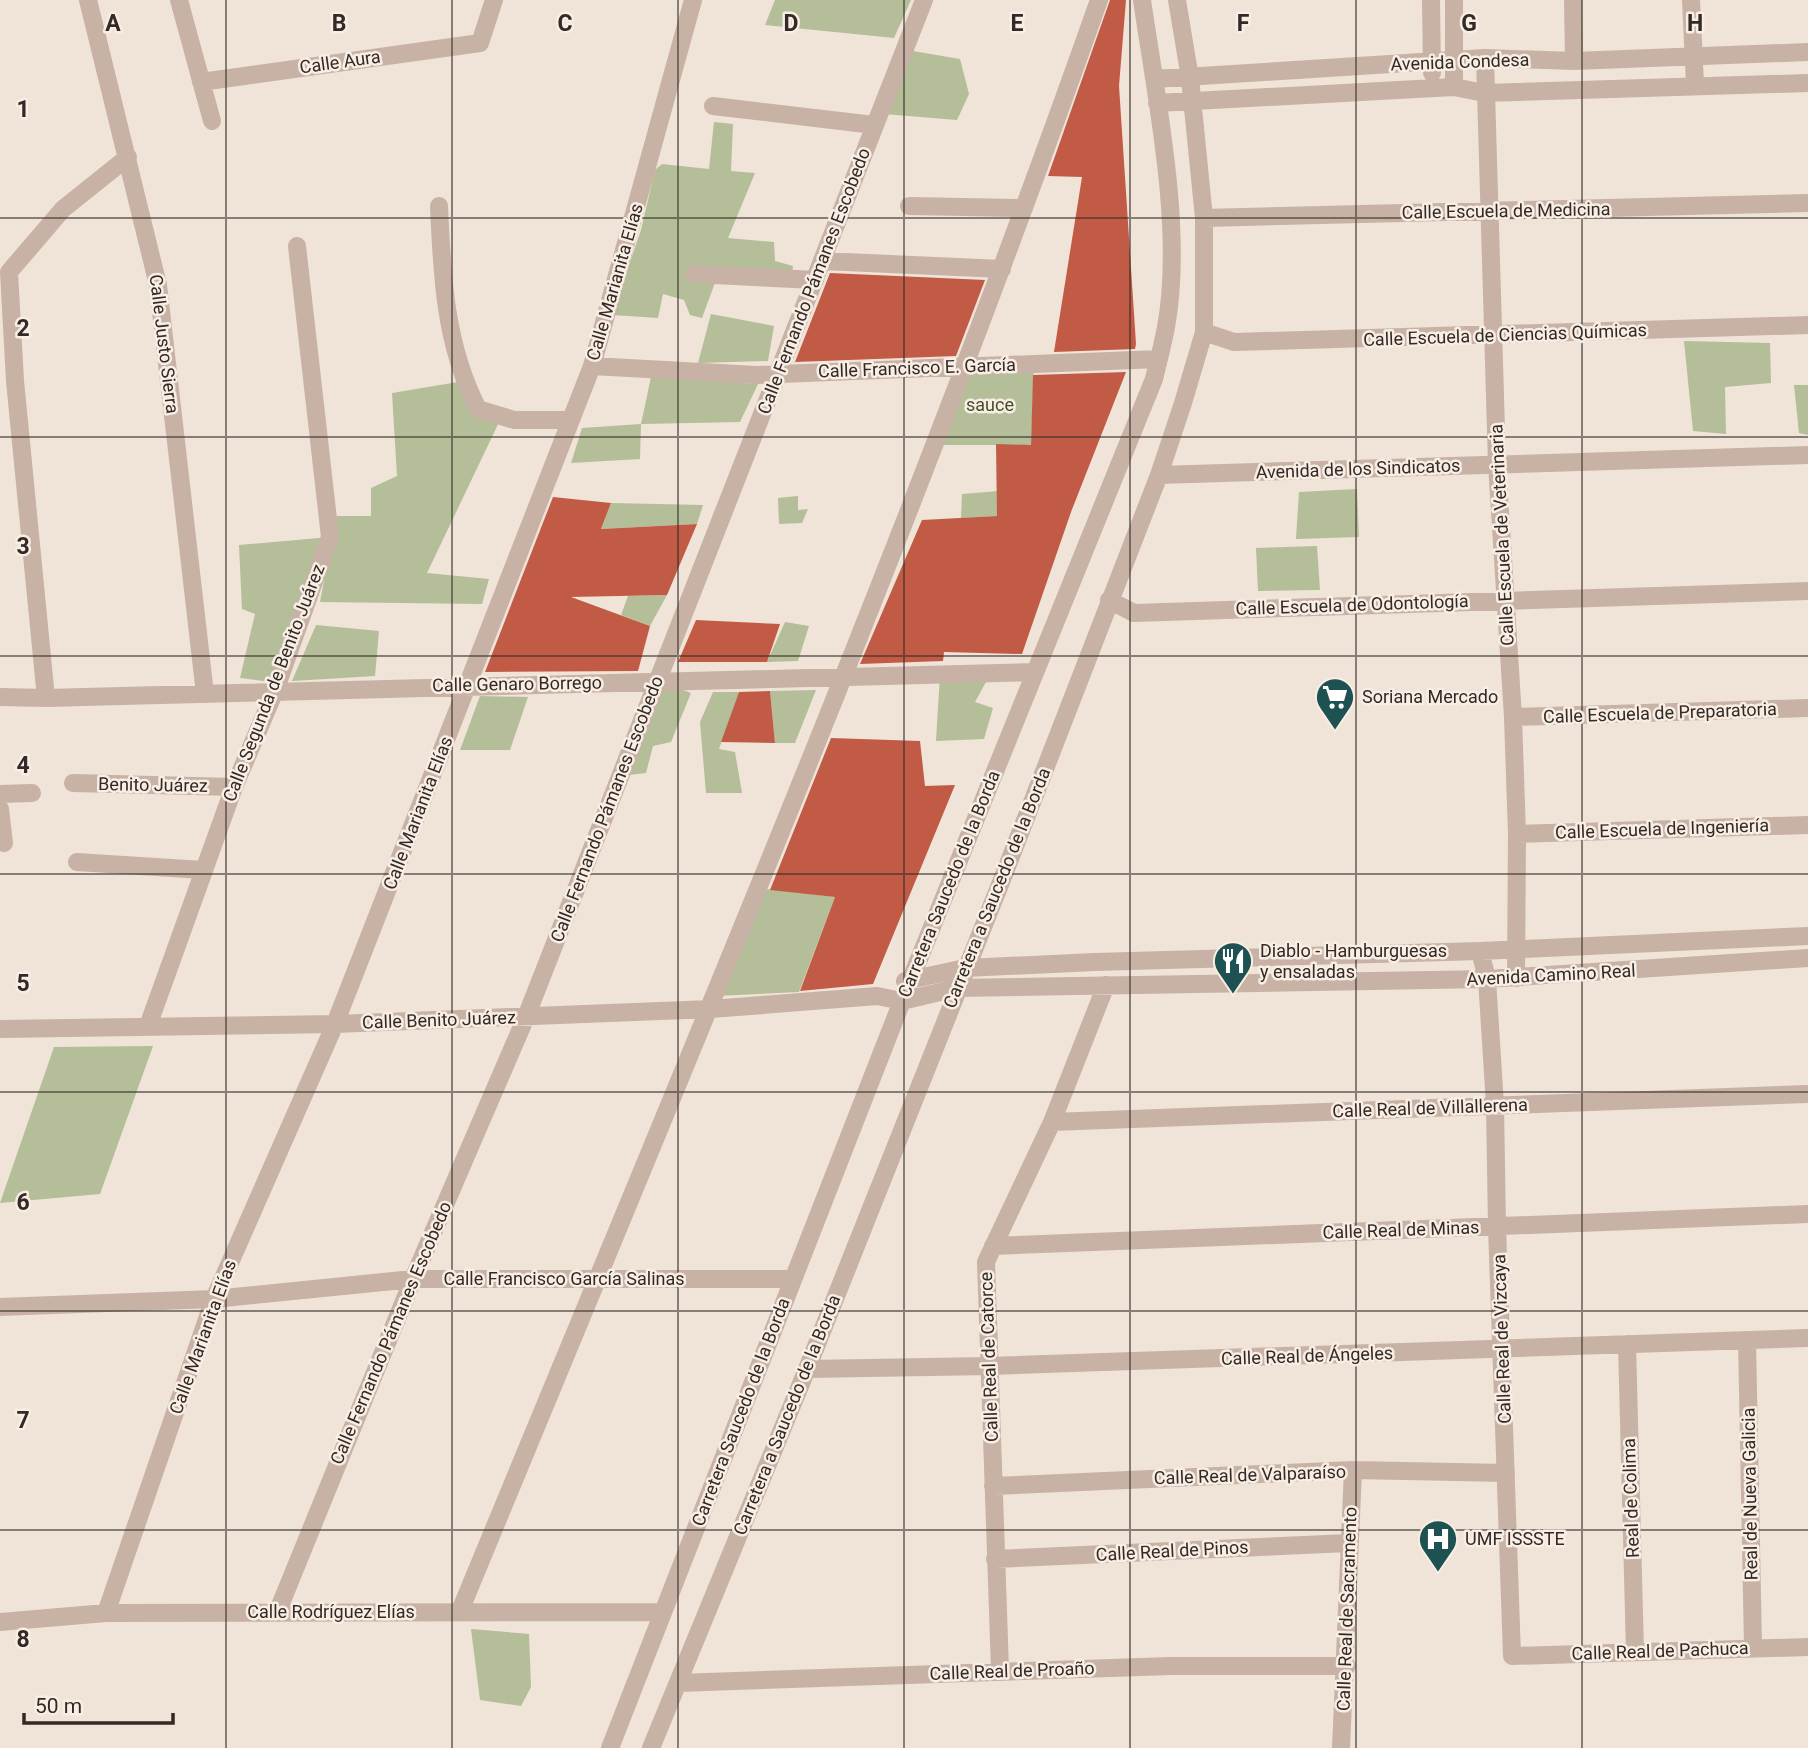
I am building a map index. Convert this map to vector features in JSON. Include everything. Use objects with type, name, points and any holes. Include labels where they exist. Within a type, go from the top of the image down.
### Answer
[{"type":"street","name":"Calle Justo Sierra","points":[[89,0],[158,285],[205,694]]},
{"type":"street","points":[[179,0],[212,121]]},
{"type":"street","name":"Calle Aura","points":[[201,82],[480,43],[494,0]]},
{"type":"street","name":"Calle Marianita Elías","points":[[106,1613],[214,1300],[335,1024],[592,366],[693,0]]},
{"type":"street","name":"Calle Fernando Pámanes Escobedo","points":[[277,1613],[413,1279],[526,1017],[925,0]]},
{"type":"street","points":[[460,1611],[711,1009],[1002,269],[1099,0]]},
{"type":"street","name":"Carretera Saucedo de la Borda","points":[[610,1748],[911,978],[1153,379],[1167,325],[1170,219],[1142,0]]},
{"type":"street","name":"Carretera a Saucedo de la Borda","points":[[650,1748],[807,1369],[1159,475],[1204,331],[1204,218],[1190,78],[1177,0]]},
{"type":"street","points":[[1573,0],[1574,61]]},
{"type":"street","points":[[1691,0],[1695,84]]},
{"type":"street","points":[[1432,88],[1431,7],[1454,6],[1454,86]]},
{"type":"street","name":"Avenida Condesa","points":[[1154,79],[1485,58],[1574,61],[1808,52]]},
{"type":"street","name":"Calle Escuela de Veterinaria","points":[[1485,58],[1497,464],[1513,717],[1517,834],[1516,978]]},
{"type":"street","name":"Avenida Condesa","points":[[1157,103],[1454,86],[1485,93],[1695,84],[1808,83]]},
{"type":"street","points":[[713,106],[874,125]]},
{"type":"street","points":[[46,698],[16,394],[9,272],[63,209],[128,157]]},
{"type":"street","name":"Calle Escuela de Medicina","points":[[1204,218],[1808,204]]},
{"type":"street","points":[[439,206],[442,287],[451,335],[464,381],[478,409],[514,420],[571,420]]},
{"type":"street","points":[[909,206],[1024,208]]},
{"type":"street","name":"Calle Segunda de Benito Juárez","points":[[148,1026],[203,870],[234,787],[275,691],[330,537],[297,246]]},
{"type":"street","points":[[823,261],[1002,269]]},
{"type":"street","points":[[694,274],[815,281]]},
{"type":"street","name":"Calle Escuela de Ciencias Químicas","points":[[1204,331],[1234,342],[1808,325]]},
{"type":"street","name":"Calle Francisco E. García","points":[[592,366],[778,374],[1159,359]]},
{"type":"street","name":"Avenida de los Sindicatos","points":[[1159,475],[1808,455]]},
{"type":"street","name":"Calle Escuela de Odontología","points":[[1109,600],[1135,613],[1808,591]]},
{"type":"street","name":"Calle Genaro Borrego","points":[[0,697],[46,698],[1035,672]]},
{"type":"street","name":"Calle Escuela de Preparatoria","points":[[1513,717],[1808,708]]},
{"type":"street","name":"Benito Juárez","points":[[73,783],[234,787]]},
{"type":"street","points":[[0,794],[32,793]]},
{"type":"street","points":[[0,808],[4,843]]},
{"type":"street","name":"Calle Escuela de Ingeniería","points":[[1517,834],[1808,825]]},
{"type":"street","points":[[77,862],[203,870]]},
{"type":"street","name":"Avenida Camino Real","points":[[911,978],[965,968],[1516,950],[1808,936]]},
{"type":"street","name":"Calle Real de Vizcaya","points":[[1480,951],[1487,979],[1496,1105],[1497,1227],[1512,1656]]},
{"type":"street","name":"Avenida Camino Real","points":[[902,1001],[957,988],[1516,978],[1808,958]]},
{"type":"street","name":"Calle Benito Juárez","points":[[877,996],[911,978]]},
{"type":"street","name":"Calle Real de Catorce","points":[[1000,1670],[986,1262],[1052,1122],[1106,985]]},
{"type":"street","name":"Calle Benito Juárez","points":[[0,1029],[335,1024],[526,1017],[711,1009],[877,996],[902,1001]]},
{"type":"street","name":"Calle Real de Villallerena","points":[[1052,1122],[1808,1094]]},
{"type":"street","name":"Calle Real de Minas","points":[[993,1246],[1808,1214]]},
{"type":"street","name":"Calle Francisco García Salinas","points":[[0,1307],[214,1300],[413,1279],[793,1279]]},
{"type":"street","name":"Calle Real de Ángeles","points":[[807,1369],[989,1366],[1808,1338]]},
{"type":"street","name":"Real de Nueva Galicia","points":[[1747,1340],[1753,1647]]},
{"type":"street","name":"Real de Colima","points":[[1626,1344],[1635,1652]]},
{"type":"street","name":"Calle Real de Valparaíso","points":[[993,1486],[1353,1470],[1507,1473]]},
{"type":"street","name":"Calle Real de Sacramento","points":[[1341,1748],[1347,1666],[1353,1470]]},
{"type":"street","name":"Calle Real de Pinos","points":[[995,1559],[1349,1543]]},
{"type":"street","name":"Calle Rodríguez Elías","points":[[0,1622],[106,1613],[663,1612]]},
{"type":"street","name":"Calle Real de Pachuca","points":[[1512,1656],[1808,1647]]},
{"type":"street","name":"Calle Real de Proaño","points":[[678,1683],[1000,1670],[1347,1666]]},
{"type":"green space","points":[[775,0],[911,0],[894,38],[765,25]]},
{"type":"green space","points":[[913,51],[960,59],[969,94],[957,120],[884,114]]},
{"type":"green space","points":[[714,122],[733,124],[731,171],[755,173],[728,238],[774,242],[775,261],[793,266],[792,274],[720,269],[702,318],[690,315],[684,300],[663,294],[658,318],[612,315],[641,230],[655,170],[662,164],[709,169]]},
{"type":"green space","points":[[711,314],[774,326],[768,361],[698,363]]},
{"type":"green space","points":[[1684,341],[1770,343],[1771,383],[1725,387],[1726,434],[1693,431]]},
{"type":"green space","name":"sauce","points":[[1034,364],[1031,445],[932,445],[963,366]]},
{"type":"green space","points":[[651,377],[758,384],[740,422],[641,424]]},
{"type":"green space","points":[[464,381],[478,416],[502,416],[427,573],[489,579],[482,604],[320,602],[336,516],[371,516],[371,488],[397,476],[392,393]]},
{"type":"green space","points":[[1794,385],[1808,385],[1808,435],[1799,433]]},
{"type":"green space","points":[[641,424],[640,459],[571,463],[582,428]]},
{"type":"green space","points":[[1357,489],[1359,537],[1296,539],[1299,492]]},
{"type":"green space","points":[[999,491],[997,516],[961,518],[962,494]]},
{"type":"green space","points":[[798,496],[798,510],[808,509],[802,523],[779,524],[778,498]]},
{"type":"green space","points":[[611,503],[703,505],[697,524],[601,529]]},
{"type":"green space","points":[[330,537],[278,683],[240,678],[255,614],[242,609],[239,545]]},
{"type":"green space","points":[[1317,546],[1320,590],[1258,591],[1256,548]]},
{"type":"green space","points":[[667,595],[650,626],[621,615],[628,596]]},
{"type":"green space","points":[[785,622],[809,626],[798,661],[767,662]]},
{"type":"green space","points":[[316,625],[379,631],[375,676],[292,681]]},
{"type":"green space","points":[[991,673],[975,702],[993,708],[984,739],[936,741],[940,674]]},
{"type":"green space","points":[[658,681],[691,693],[671,742],[653,746],[646,773],[620,776]]},
{"type":"green space","points":[[816,690],[795,743],[775,743],[770,691]]},
{"type":"green space","points":[[713,692],[739,692],[719,749],[735,752],[742,793],[706,793],[700,722]]},
{"type":"green space","points":[[480,696],[528,697],[510,750],[460,750]]},
{"type":"green space","points":[[758,888],[835,897],[799,992],[716,996]]},
{"type":"green space","points":[[153,1046],[100,1194],[0,1203],[54,1047]]},
{"type":"green space","points":[[471,1629],[529,1634],[531,1687],[521,1706],[480,1700]]},
{"type":"building","points":[[1110,0],[1126,0],[1119,86],[1136,344],[1135,349],[1054,352],[1082,177],[1048,176]]},
{"type":"building","points":[[830,273],[985,280],[956,356],[795,362]]},
{"type":"building","points":[[1126,372],[1071,512],[1022,654],[944,652],[943,661],[860,664],[922,520],[997,516],[996,444],[1031,445],[1033,375]]},
{"type":"building","points":[[553,497],[611,503],[601,529],[697,524],[667,595],[571,597],[650,626],[638,671],[485,672]]},
{"type":"building","points":[[696,620],[780,624],[767,662],[678,662]]},
{"type":"building","points":[[770,691],[775,743],[721,742],[739,692]]},
{"type":"building","points":[[831,738],[920,741],[925,786],[955,785],[873,984],[800,991],[835,897],[770,890]]},
{"type":"place","name":"Soriana Mercado","points":[[1335,731]]},
{"type":"place","name":"Diablo - Hamburguesas y ensaladas","points":[[1233,995]]},
{"type":"place","name":"UMF ISSSTE","points":[[1438,1573]]}]
